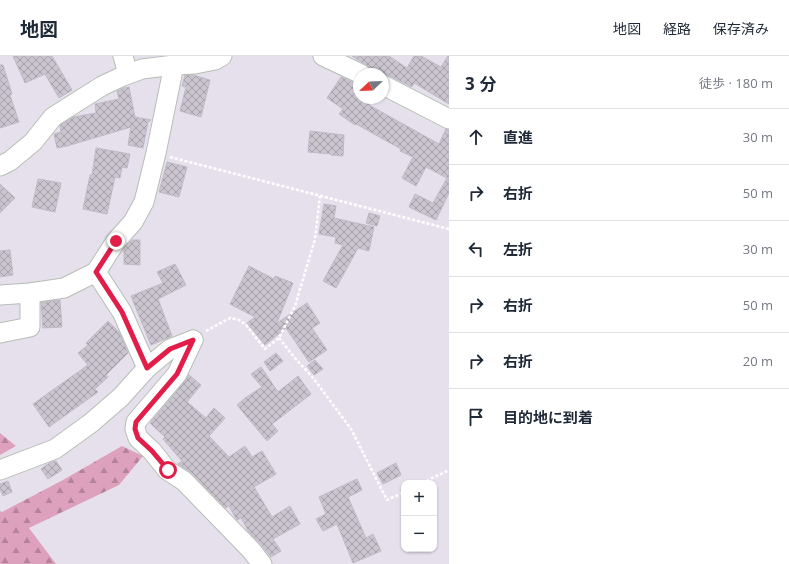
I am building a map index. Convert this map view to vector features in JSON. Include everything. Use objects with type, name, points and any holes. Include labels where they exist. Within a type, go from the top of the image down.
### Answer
[{"type":"street","points":[[123,56],[128,74]]},
{"type":"street","points":[[0,166],[10,161],[33,142],[53,117],[102,86],[142,69],[195,64],[215,60],[222,56]]},
{"type":"street","points":[[323,56],[347,60],[355,68]]},
{"type":"street","points":[[0,295],[30,293],[64,288],[96,272],[116,241],[133,222],[144,202],[156,153],[174,65]]},
{"type":"street","points":[[389,88],[449,119]]},
{"type":"street","points":[[96,272],[122,312],[147,368]]},
{"type":"street","points":[[0,333],[30,327],[30,293]]},
{"type":"street","points":[[0,470],[55,449],[91,423],[121,397],[147,368],[170,349],[193,340]]},
{"type":"street","points":[[193,340],[177,374],[136,422],[135,429],[138,438],[152,451],[168,470],[184,481],[251,550],[262,564]]},
{"type":"path","points":[[156,153],[449,229]]},
{"type":"path","points":[[193,340],[208,329],[230,318],[239,320],[246,325],[265,349],[279,338],[294,306],[315,239],[320,196]]},
{"type":"path","points":[[279,338],[314,379],[352,429],[387,500],[401,493]]},
{"type":"path","points":[[428,480],[449,470]]},
{"type":"green space","points":[[0,433],[16,446],[0,455]]},
{"type":"green space","points":[[122,446],[143,456],[119,485],[29,528],[56,564],[0,564],[0,511],[2,512],[63,480]]},
{"type":"building","points":[[13,56],[52,56],[72,90],[59,98],[45,74],[25,83]]},
{"type":"building","points":[[352,56],[389,56],[407,68],[414,56],[421,56],[441,67],[449,56],[449,104],[414,83],[412,87],[389,76],[389,68],[371,68]]},
{"type":"building","points":[[0,65],[3,65],[12,94],[10,95],[19,122],[0,128]]},
{"type":"building","points":[[185,75],[193,75],[210,80],[201,117],[180,111],[186,87],[182,86]]},
{"type":"building","points":[[341,77],[353,83],[353,104],[370,104],[369,105],[439,144],[446,129],[449,130],[449,193],[436,220],[409,207],[415,194],[433,203],[447,178],[426,167],[416,186],[402,178],[413,157],[400,151],[401,149],[356,124],[355,125],[339,114],[343,109],[327,98]]},
{"type":"building","points":[[129,87],[135,117],[151,120],[148,122],[143,148],[128,145],[131,127],[57,148],[54,134],[61,132],[60,125],[73,117],[96,113],[95,104],[119,99],[117,91]]},
{"type":"building","points":[[310,131],[344,135],[343,156],[308,152]]},
{"type":"building","points":[[96,148],[130,154],[127,168],[122,167],[120,178],[115,177],[107,214],[83,209],[90,175],[92,175]]},
{"type":"building","points":[[167,162],[187,167],[179,197],[159,192]]},
{"type":"building","points":[[38,179],[61,183],[55,212],[32,207]]},
{"type":"building","points":[[0,184],[15,198],[0,213]]},
{"type":"building","points":[[324,204],[336,206],[334,218],[374,227],[369,251],[358,248],[336,288],[323,281],[343,245],[335,243],[336,237],[319,234]]},
{"type":"building","points":[[369,213],[380,216],[377,226],[366,223]]},
{"type":"building","points":[[132,240],[140,240],[140,265],[124,264],[124,248]]},
{"type":"building","points":[[10,250],[13,275],[0,277],[0,251]]},
{"type":"building","points":[[175,264],[186,285],[158,299],[172,336],[151,345],[131,296],[163,283],[157,272]]},
{"type":"building","points":[[249,266],[274,279],[275,276],[293,283],[277,323],[307,303],[320,323],[312,328],[327,350],[309,362],[286,328],[265,345],[247,323],[255,317],[230,304]]},
{"type":"building","points":[[60,300],[62,327],[43,328],[41,302]]},
{"type":"building","points":[[108,321],[119,332],[128,353],[106,375],[108,377],[95,389],[98,392],[49,427],[33,404],[88,365],[78,353],[88,345],[86,343]]},
{"type":"building","points":[[276,353],[283,361],[270,371],[264,362]]},
{"type":"building","points":[[315,360],[323,369],[314,375],[307,366]]},
{"type":"building","points":[[261,367],[278,392],[298,376],[311,394],[272,424],[278,431],[267,441],[237,405],[262,387],[251,374]]},
{"type":"building","points":[[189,375],[201,385],[187,402],[206,418],[214,408],[225,418],[209,436],[229,457],[245,446],[252,457],[262,451],[276,474],[254,487],[272,517],[290,506],[300,524],[273,539],[281,551],[271,557],[249,532],[241,518],[237,520],[229,506],[225,508],[192,473],[178,464],[182,461],[163,439],[165,437],[150,423]]},
{"type":"building","points":[[56,461],[62,470],[48,479],[41,469],[51,462]]},
{"type":"building","points":[[396,463],[401,475],[383,484],[377,473]]},
{"type":"building","points":[[357,479],[362,490],[348,497],[366,538],[373,534],[381,551],[353,563],[337,524],[323,531],[316,519],[326,514],[319,497]]},
{"type":"building","points":[[8,481],[12,492],[3,496],[0,489],[0,484]]},
{"type":"route","points":[[116,241],[96,272],[122,312],[147,368],[170,349],[193,340],[177,374],[136,422],[135,429],[138,438],[152,451],[168,470]]}]
